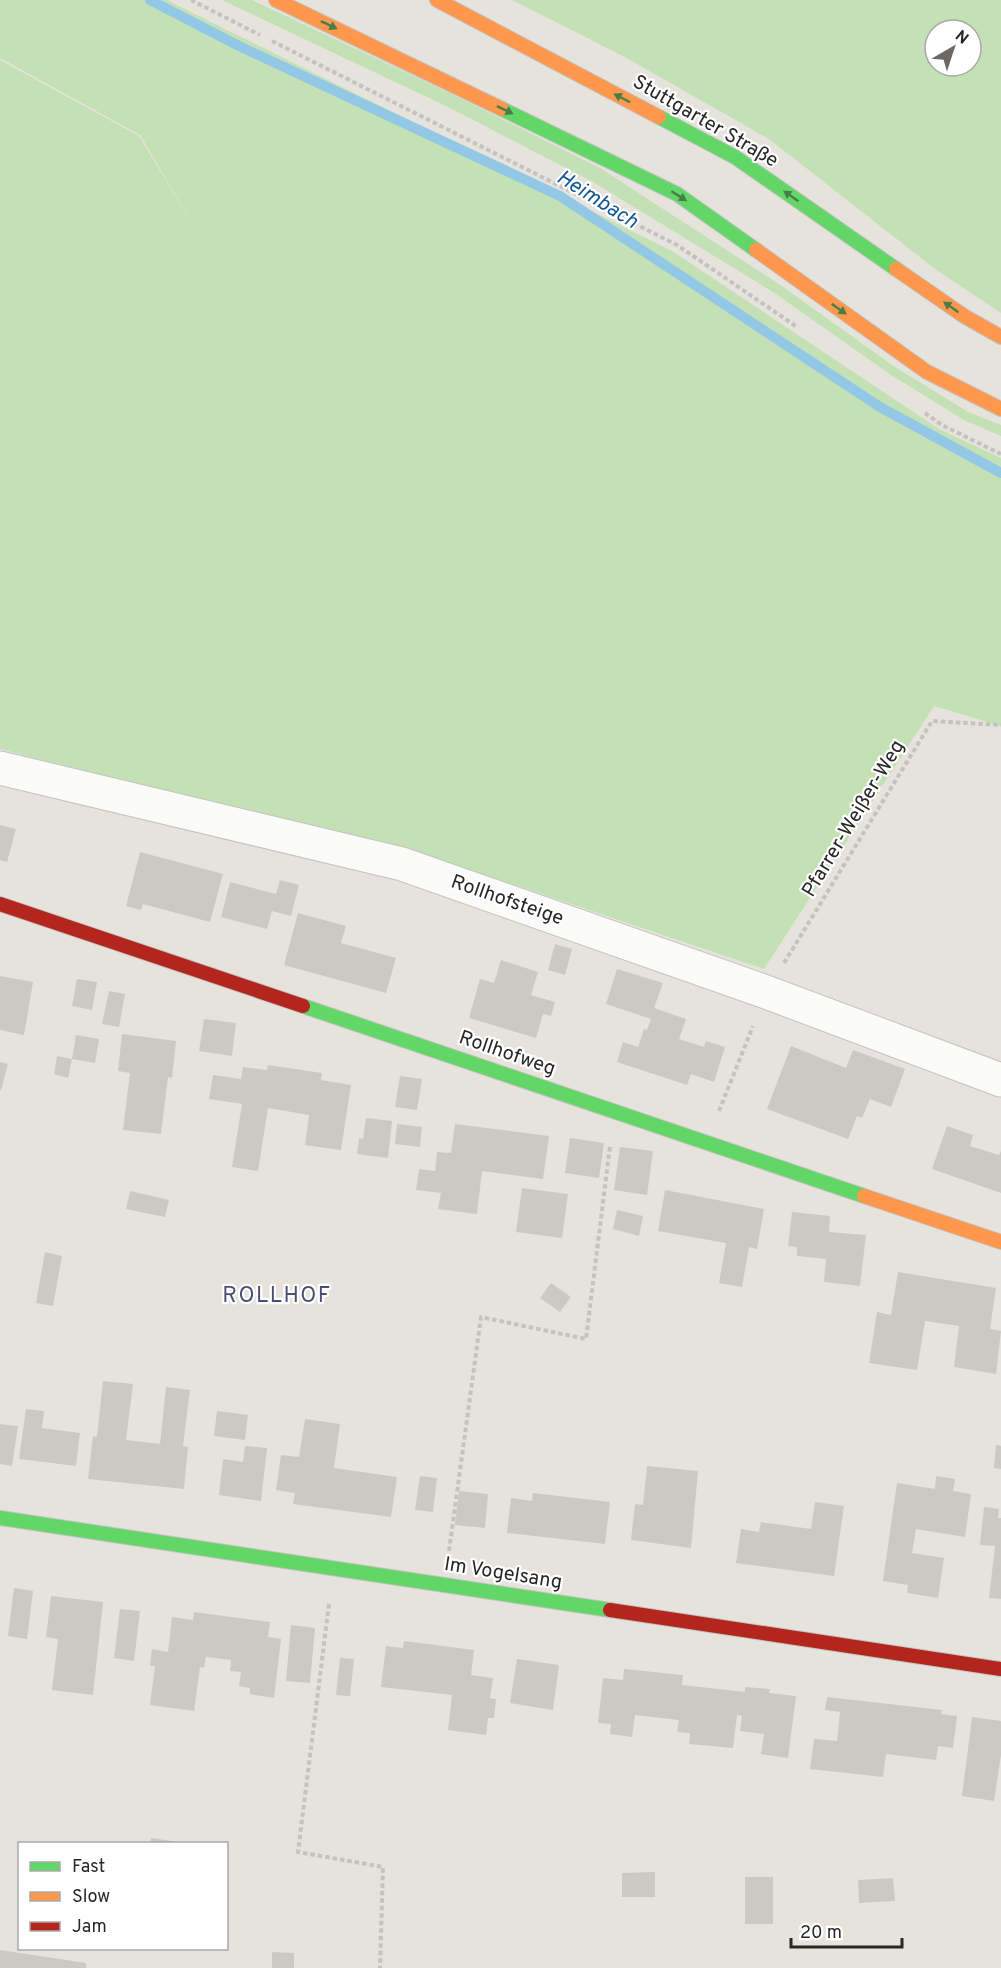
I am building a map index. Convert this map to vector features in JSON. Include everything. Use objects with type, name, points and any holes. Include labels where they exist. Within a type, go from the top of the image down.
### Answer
[{"type":"street","points":[[276,0],[677,194],[927,372],[1001,409]]},
{"type":"street","name":"Stuttgarter Straße","points":[[438,0],[735,157],[964,316],[1001,337]]},
{"type":"street","name":"Rollhofsteige","points":[[0,768],[402,864],[766,992],[1001,1080]]},
{"type":"street","name":"Rollhofweg","points":[[0,904],[1001,1242]]},
{"type":"street","name":"Im Vogelsang","points":[[0,1518],[1001,1669]]},
{"type":"path","points":[[191,0],[677,245],[804,332]]},
{"type":"path","points":[[922,412],[942,425],[1001,454]]},
{"type":"path","name":"Pfarrer-Weißer-Weg","points":[[766,992],[932,720],[1001,726]]},
{"type":"path","points":[[707,1143],[766,992]]},
{"type":"path","points":[[445,1584],[481,1317],[586,1339],[614,1110]]},
{"type":"path","points":[[333,1568],[298,1852],[382,1867],[380,1968]]},
{"type":"green space","points":[[0,0],[167,0],[672,251],[939,429],[1001,458],[1001,726],[934,706],[764,969],[476,872],[0,749],[0,60],[139,136],[197,231],[140,135],[0,58]]},
{"type":"green space","points":[[222,0],[252,0],[454,95],[600,168],[779,284],[895,367],[968,412],[1001,425],[1001,436],[964,420],[891,375],[773,292],[593,182],[448,107]]},
{"type":"green space","points":[[512,0],[1001,0],[1001,313],[935,269],[769,139],[623,56]]},
{"type":"building","points":[[0,825],[16,829],[7,862],[0,860]]},
{"type":"building","points":[[140,852],[223,874],[210,922],[143,904],[141,910],[126,906]]},
{"type":"building","points":[[280,880],[299,885],[291,916],[272,911],[267,929],[221,917],[230,882],[276,894]]},
{"type":"building","points":[[298,913],[346,926],[341,943],[396,958],[386,993],[284,965]]},
{"type":"building","points":[[555,944],[572,949],[565,975],[548,970]]},
{"type":"building","points":[[501,960],[538,972],[531,995],[555,1002],[551,1016],[543,1014],[536,1038],[469,1018],[480,979],[494,983]]},
{"type":"building","points":[[617,969],[663,983],[654,1008],[686,1019],[679,1039],[704,1047],[706,1041],[725,1047],[714,1082],[691,1074],[687,1085],[617,1062],[623,1042],[638,1047],[644,1029],[647,1030],[651,1019],[606,1004]]},
{"type":"building","points":[[0,976],[33,982],[24,1035],[0,1030]]},
{"type":"building","points":[[77,979],[97,982],[92,1010],[72,1006]]},
{"type":"building","points":[[109,991],[125,994],[119,1027],[102,1024]]},
{"type":"building","points":[[204,1019],[236,1023],[232,1056],[199,1051]]},
{"type":"building","points":[[122,1034],[176,1041],[172,1078],[168,1077],[161,1134],[123,1130],[130,1073],[118,1071]]},
{"type":"building","points":[[76,1035],[99,1039],[95,1063],[72,1059]]},
{"type":"building","points":[[791,1046],[846,1068],[853,1050],[905,1069],[891,1107],[870,1099],[862,1118],[857,1116],[848,1139],[767,1109]]},
{"type":"building","points":[[57,1056],[72,1059],[68,1078],[54,1074]]},
{"type":"building","points":[[0,1062],[8,1064],[1,1090],[0,1090]]},
{"type":"building","points":[[268,1065],[322,1073],[321,1080],[351,1085],[341,1150],[305,1145],[309,1115],[268,1108],[258,1171],[232,1167],[242,1104],[209,1099],[213,1075],[241,1079],[243,1067],[267,1070]]},
{"type":"building","points":[[400,1076],[422,1079],[417,1110],[395,1107]]},
{"type":"building","points":[[366,1118],[392,1121],[388,1158],[357,1154],[359,1138],[363,1139]]},
{"type":"building","points":[[397,1124],[422,1127],[420,1147],[395,1144]]},
{"type":"building","points":[[455,1124],[549,1136],[543,1179],[482,1171],[477,1214],[438,1209],[441,1193],[416,1190],[419,1169],[435,1171],[437,1152],[451,1153]]},
{"type":"building","points":[[947,1126],[973,1135],[970,1146],[999,1155],[1001,1151],[1001,1193],[932,1169]]},
{"type":"building","points":[[570,1138],[604,1143],[599,1178],[565,1173]]},
{"type":"building","points":[[620,1147],[653,1151],[647,1195],[614,1190]]},
{"type":"building","points":[[522,1188],[568,1194],[562,1238],[516,1232]]},
{"type":"building","points":[[665,1190],[764,1209],[757,1249],[749,1247],[742,1287],[719,1283],[726,1243],[658,1231]]},
{"type":"building","points":[[130,1191],[169,1200],[165,1217],[126,1209]]},
{"type":"building","points":[[617,1210],[643,1216],[639,1236],[613,1229]]},
{"type":"building","points":[[792,1212],[830,1216],[829,1232],[866,1235],[860,1286],[824,1282],[826,1259],[797,1256],[797,1247],[788,1246]]},
{"type":"building","points":[[45,1252],[62,1256],[53,1306],[36,1303]]},
{"type":"building","points":[[898,1272],[996,1288],[990,1329],[1001,1331],[996,1374],[954,1367],[959,1326],[925,1321],[917,1370],[869,1363],[877,1312],[891,1315]]},
{"type":"building","points":[[551,1283],[571,1297],[560,1312],[540,1298]]},
{"type":"building","points":[[103,1381],[133,1384],[126,1440],[160,1444],[166,1387],[190,1390],[183,1446],[188,1447],[184,1489],[88,1479],[93,1436],[97,1437]]},
{"type":"building","points":[[26,1409],[44,1411],[42,1428],[80,1433],[76,1466],[19,1459]]},
{"type":"building","points":[[217,1411],[248,1415],[245,1440],[214,1436]]},
{"type":"building","points":[[305,1419],[340,1424],[334,1468],[397,1477],[391,1517],[293,1504],[295,1493],[276,1490],[281,1455],[299,1457]]},
{"type":"building","points":[[0,1424],[18,1426],[12,1466],[0,1464]]},
{"type":"building","points":[[996,1445],[1001,1446],[1001,1469],[994,1468]]},
{"type":"building","points":[[245,1446],[267,1448],[261,1501],[219,1495],[223,1459],[243,1462]]},
{"type":"building","points":[[647,1466],[698,1471],[691,1548],[631,1540],[635,1504],[643,1505]]},
{"type":"building","points":[[420,1476],[437,1478],[433,1512],[415,1510]]},
{"type":"building","points":[[936,1476],[955,1479],[953,1491],[971,1494],[965,1537],[916,1529],[912,1553],[944,1558],[938,1598],[907,1593],[908,1585],[883,1581],[897,1483],[935,1489]]},
{"type":"building","points":[[459,1491],[488,1494],[485,1528],[455,1525]]},
{"type":"building","points":[[533,1493],[610,1502],[605,1544],[507,1533],[511,1498],[532,1501]]},
{"type":"building","points":[[815,1502],[844,1506],[834,1576],[736,1563],[741,1529],[759,1532],[761,1522],[811,1529]]},
{"type":"building","points":[[984,1507],[999,1509],[998,1518],[1001,1518],[1001,1599],[989,1598],[995,1546],[980,1545]]},
{"type":"building","points":[[14,1588],[33,1591],[27,1639],[8,1636]]},
{"type":"building","points":[[51,1596],[103,1602],[93,1695],[52,1690],[58,1639],[46,1637]]},
{"type":"building","points":[[120,1609],[140,1611],[134,1661],[114,1658]]},
{"type":"building","points":[[194,1612],[270,1622],[268,1637],[281,1639],[274,1698],[250,1694],[250,1688],[239,1686],[241,1672],[230,1671],[231,1660],[206,1657],[204,1668],[200,1667],[194,1711],[150,1705],[155,1666],[150,1666],[152,1649],[168,1652],[172,1617],[193,1620]]},
{"type":"building","points":[[291,1625],[315,1628],[310,1683],[286,1681]]},
{"type":"building","points":[[404,1641],[474,1650],[471,1675],[493,1678],[490,1698],[496,1699],[494,1718],[488,1718],[486,1735],[448,1730],[452,1695],[381,1687],[386,1646],[403,1648]]},
{"type":"building","points":[[340,1658],[354,1659],[350,1696],[336,1695]]},
{"type":"building","points":[[517,1659],[559,1665],[553,1710],[510,1703]]},
{"type":"building","points":[[624,1669],[683,1675],[682,1685],[745,1692],[745,1687],[770,1689],[769,1693],[796,1696],[788,1758],[761,1754],[764,1734],[740,1731],[742,1716],[737,1715],[733,1748],[689,1744],[690,1733],[677,1732],[679,1720],[635,1715],[632,1737],[610,1734],[611,1724],[598,1723],[603,1678],[623,1680]]},
{"type":"building","points":[[827,1697],[942,1710],[941,1714],[957,1716],[953,1748],[938,1746],[936,1760],[886,1754],[883,1777],[810,1769],[814,1739],[837,1741],[840,1712],[825,1710]]},
{"type":"building","points":[[972,1717],[1001,1721],[1001,1755],[994,1801],[962,1796]]},
{"type":"building","points":[[151,1838],[178,1842],[150,1842]]},
{"type":"building","points":[[655,1872],[655,1897],[622,1897],[622,1873]]},
{"type":"building","points":[[745,1877],[773,1877],[773,1924],[745,1924]]},
{"type":"building","points":[[893,1878],[895,1901],[859,1903],[858,1880]]},
{"type":"building","points":[[0,1950],[86,1963],[86,1968],[0,1968]]},
{"type":"building","points":[[272,1952],[294,1953],[294,1968],[272,1968]]},
{"type":"waterway","name":"Heimbach","points":[[150,0],[239,46],[560,196],[880,407],[1001,473]]},
{"type":"traffic: fast","points":[[502,109],[677,194],[756,250]]},
{"type":"traffic: fast","points":[[659,117],[735,157],[896,269]]},
{"type":"traffic: fast","points":[[303,1006],[864,1196]]},
{"type":"traffic: fast","points":[[0,1518],[610,1610]]},
{"type":"traffic: slow","points":[[276,0],[502,109]]},
{"type":"traffic: slow","points":[[437,0],[659,117]]},
{"type":"traffic: slow","points":[[756,250],[927,372],[1001,409]]},
{"type":"traffic: slow","points":[[896,269],[964,316],[1001,337]]},
{"type":"traffic: slow","points":[[864,1196],[1001,1242]]},
{"type":"traffic: jam","points":[[0,904],[303,1006]]},
{"type":"traffic: jam","points":[[610,1610],[1001,1669]]},
{"type":"district","name":"ROLLHOF","points":[[277,1296]]}]
